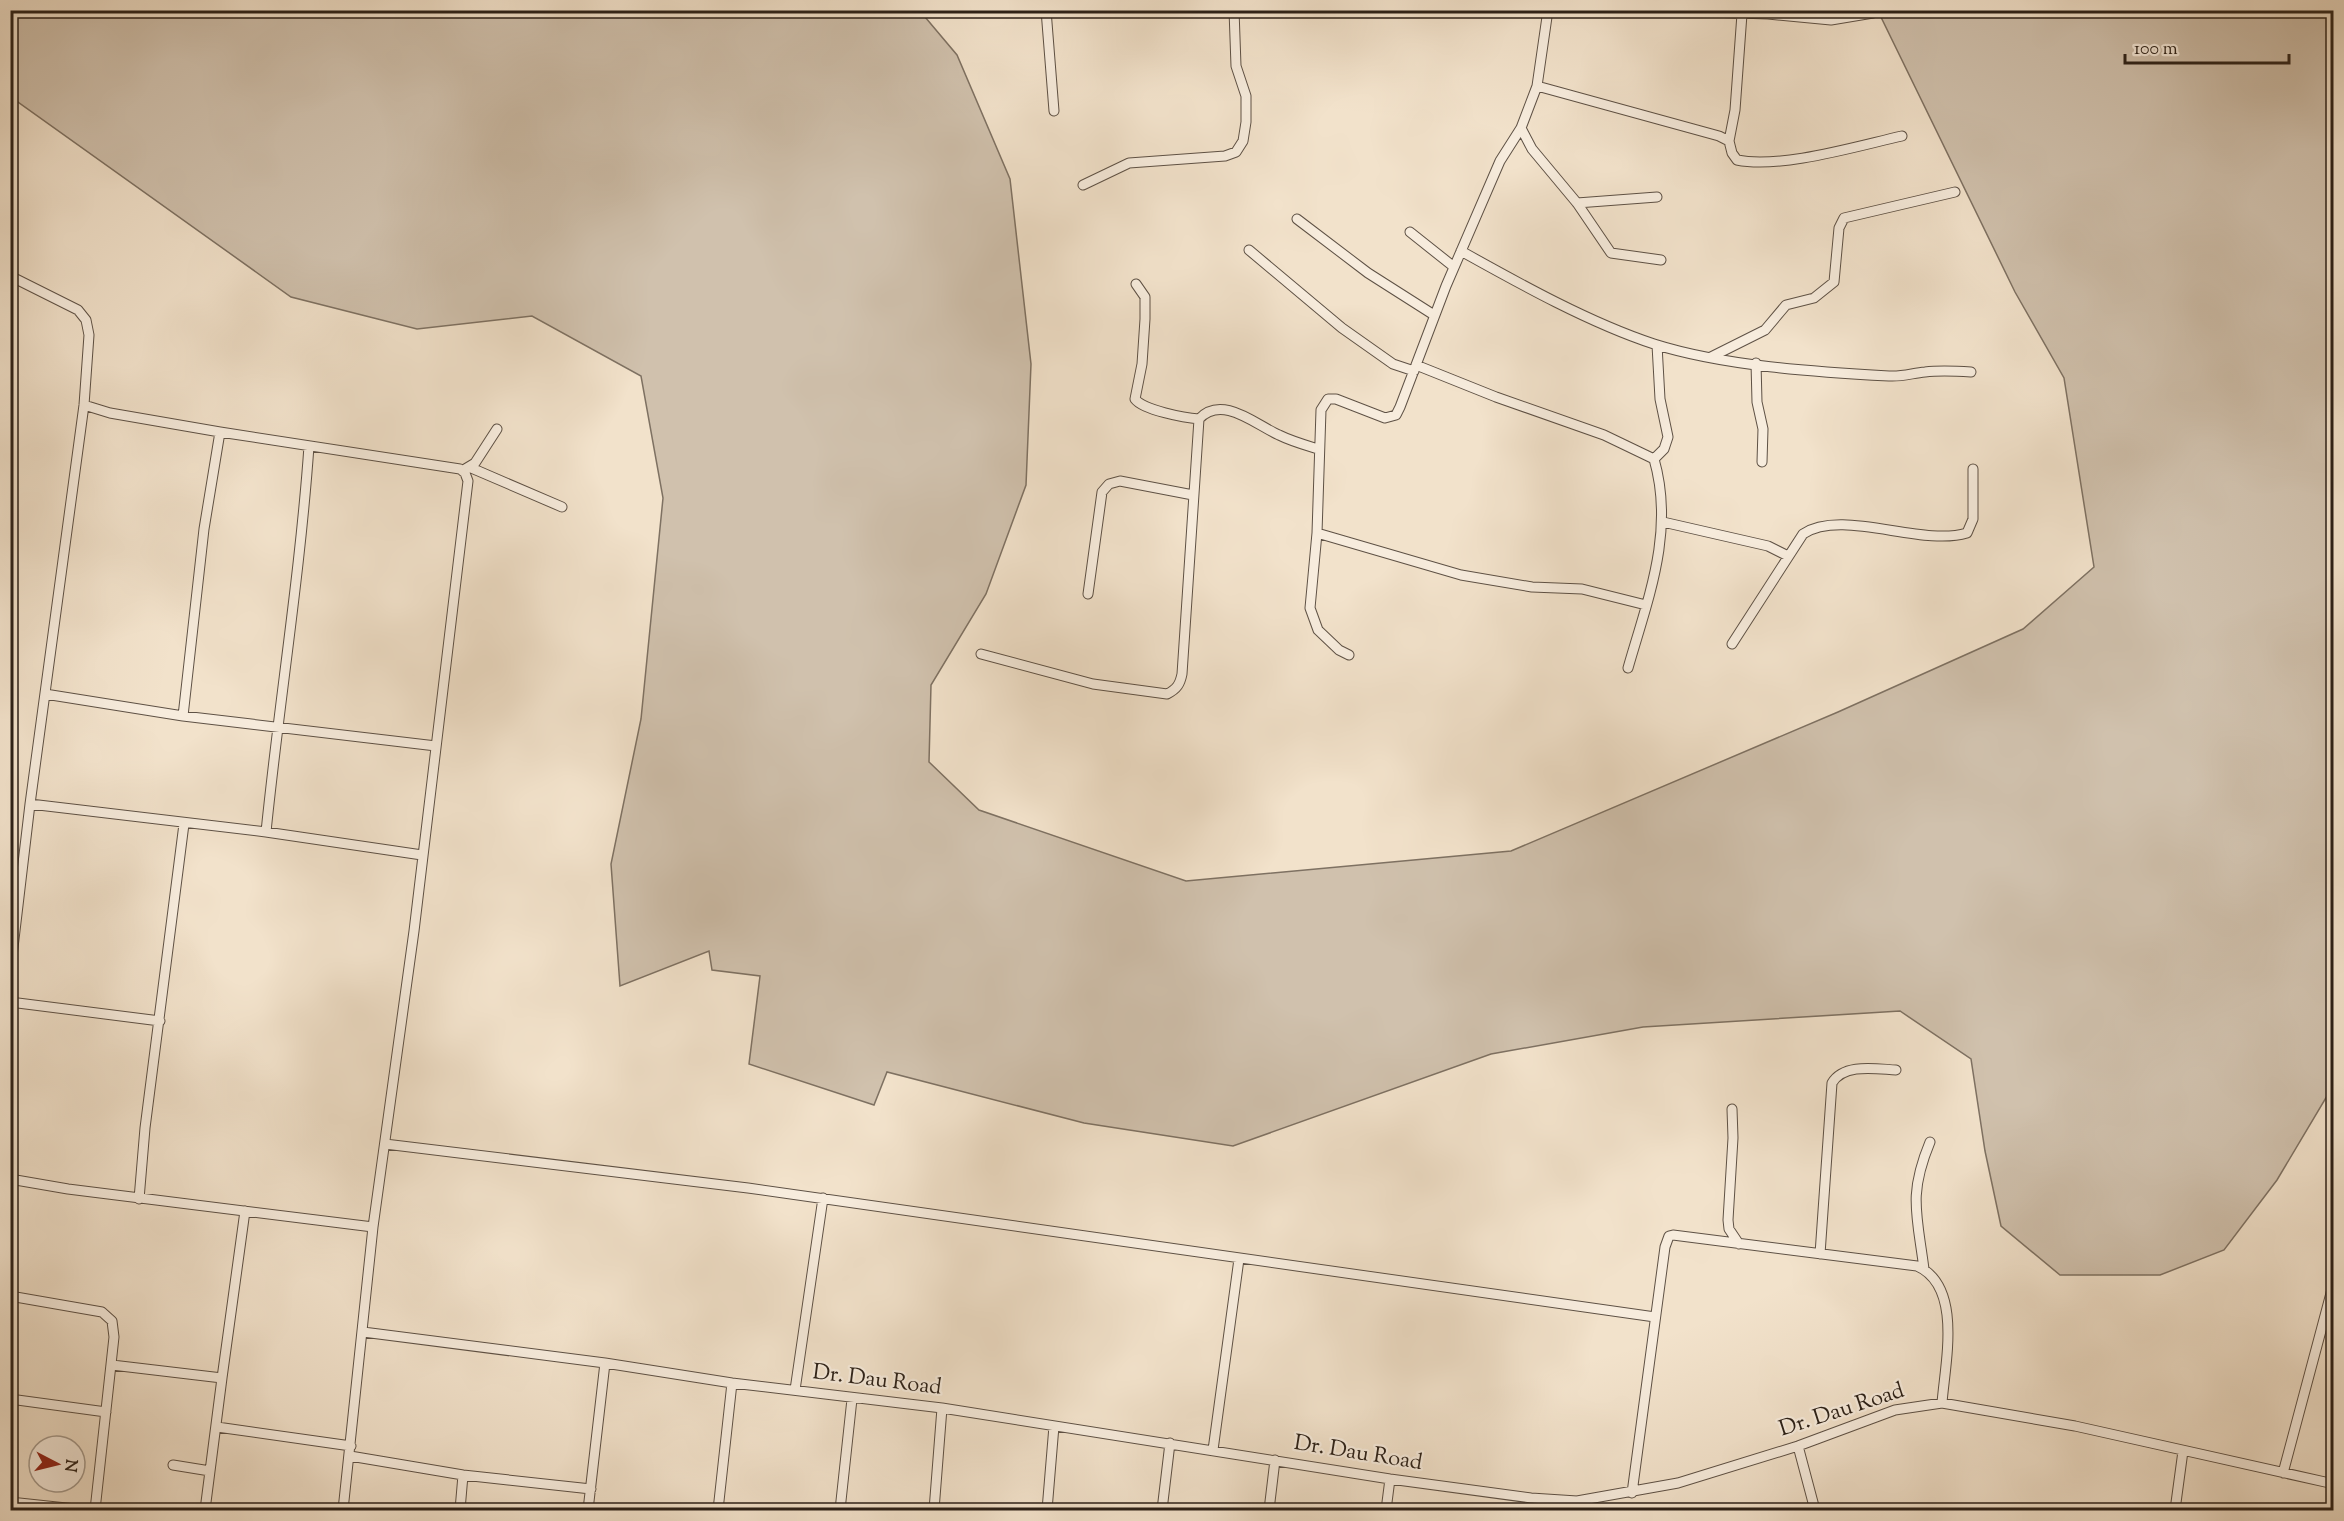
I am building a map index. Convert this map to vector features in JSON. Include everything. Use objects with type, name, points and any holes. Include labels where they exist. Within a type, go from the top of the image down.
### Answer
[{"type":"street","points":[[1046,10],[1054,111]]},
{"type":"street","points":[[1083,185],[1129,163],[1225,156],[1236,152],[1243,141],[1246,96],[1236,66],[1234,10]]},
{"type":"street","points":[[1349,655],[1329,641],[1313,619],[1310,608],[1317,533],[1318,449],[1324,402],[1336,399],[1385,418],[1392,417],[1400,407],[1454,267],[1500,161],[1521,128],[1537,86],[1548,10]]},
{"type":"street","points":[[1651,10],[1832,20],[1873,13]]},
{"type":"street","points":[[1742,14],[1735,111],[1729,141],[1732,153],[1737,160],[1762,163],[1820,154],[1902,136]]},
{"type":"street","points":[[1537,86],[1719,136],[1729,141]]},
{"type":"street","points":[[1521,128],[1532,149],[1576,203],[1611,253],[1661,260]]},
{"type":"street","points":[[1711,357],[1765,330],[1786,304],[1814,298],[1834,282],[1839,228],[1844,218],[1955,192]]},
{"type":"street","points":[[1576,203],[1657,197]]},
{"type":"street","points":[[1297,219],[1368,273],[1434,315]]},
{"type":"street","points":[[1410,232],[1454,267]]},
{"type":"street","points":[[1249,250],[1342,328],[1393,364],[1415,368],[1604,435],[1654,459]]},
{"type":"street","points":[[1461,251],[1523,285],[1618,331],[1657,345],[1711,357],[1756,363],[1891,376],[1944,370],[1971,372]]},
{"type":"street","points":[[10,276],[78,310],[86,320],[89,335],[84,405],[30,804],[10,973]]},
{"type":"street","points":[[1136,284],[1145,297],[1145,319],[1142,364],[1134,394],[1135,399],[1144,406],[1184,418],[1199,419],[1209,411],[1216,410],[1236,412],[1278,435],[1318,449]]},
{"type":"street","points":[[1654,459],[1664,449],[1668,437],[1660,399],[1657,345]]},
{"type":"street","points":[[1756,363],[1756,402],[1763,429],[1762,462]]},
{"type":"street","points":[[84,405],[110,413],[220,432],[466,469],[562,507]]},
{"type":"street","points":[[981,654],[1093,684],[1167,694],[1180,684],[1199,419]]},
{"type":"street","points":[[466,469],[479,458],[497,429]]},
{"type":"street","points":[[183,716],[204,529],[220,432]]},
{"type":"street","points":[[266,832],[277,728],[302,541],[309,446]]},
{"type":"street","points":[[1628,668],[1659,559],[1664,522],[1654,459]]},
{"type":"street","points":[[343,1510],[373,1227],[436,746],[468,481],[466,469]]},
{"type":"street","points":[[1732,644],[1803,534],[1822,525],[1946,536],[1967,533],[1973,519],[1973,469]]},
{"type":"street","points":[[1088,594],[1102,492],[1109,484],[1120,481],[1193,495]]},
{"type":"street","points":[[1664,522],[1768,546],[1788,556]]},
{"type":"street","points":[[1317,533],[1439,570],[1532,587],[1582,589],[1646,605]]},
{"type":"street","points":[[45,694],[183,716],[436,746]]},
{"type":"street","points":[[30,804],[266,832],[422,855]]},
{"type":"street","points":[[139,1199],[145,1128],[184,824]]},
{"type":"street","points":[[10,891],[21,891]]},
{"type":"street","points":[[10,1002],[160,1021]]},
{"type":"street","points":[[1820,1254],[1822,1198],[1832,1083],[1839,1074],[1850,1070],[1896,1070]]},
{"type":"street","points":[[1731,1109],[1733,1138],[1728,1220],[1729,1229],[1739,1244]]},
{"type":"street","points":[[1924,1269],[1916,1218],[1915,1184],[1930,1142]]},
{"type":"street","points":[[385,1144],[823,1198],[1655,1317]]},
{"type":"street","points":[[10,1179],[139,1199],[373,1227]]},
{"type":"street","points":[[795,1390],[823,1198]]},
{"type":"street","points":[[205,1510],[245,1210]]},
{"type":"street","points":[[1632,1493],[1665,1247],[1669,1236],[1924,1269],[1938,1281],[1947,1316],[1941,1403]]},
{"type":"street","points":[[1213,1450],[1239,1259]]},
{"type":"street","points":[[2283,1473],[2334,1282]]},
{"type":"street","points":[[10,1296],[86,1308],[108,1315],[114,1337],[95,1510]]},
{"type":"street","name":"Dr. Dau Road","points":[[363,1332],[605,1363],[852,1399],[942,1408],[1576,1506],[1713,1474],[1895,1410],[1941,1403],[2075,1426],[2334,1484]]},
{"type":"street","points":[[588,1510],[605,1363]]},
{"type":"street","points":[[112,1365],[222,1378]]},
{"type":"street","points":[[717,1510],[732,1383]]},
{"type":"street","points":[[10,1399],[106,1412]]},
{"type":"street","points":[[840,1510],[852,1399]]},
{"type":"street","points":[[934,1510],[942,1408]]},
{"type":"street","points":[[1047,1510],[1054,1426]]},
{"type":"street","points":[[217,1427],[350,1451],[463,1475],[591,1489]]},
{"type":"street","points":[[1162,1510],[1170,1443]]},
{"type":"street","points":[[1798,1446],[1815,1510]]},
{"type":"street","points":[[2175,1510],[2183,1451]]},
{"type":"street","points":[[1269,1510],[1275,1460]]},
{"type":"street","points":[[173,1465],[210,1471]]},
{"type":"street","points":[[460,1510],[463,1475]]},
{"type":"street","points":[[1386,1510],[1390,1479]]},
{"type":"street","points":[[10,1502],[85,1510]]},
{"type":"shaded area","points":[[11,10],[920,11],[957,55],[1010,179],[1031,364],[1026,485],[986,594],[931,685],[929,762],[979,810],[1186,881],[1511,851],[1838,712],[2023,629],[2094,567],[2064,378],[2015,292],[1878,11],[2333,11],[2333,1086],[2277,1180],[2224,1250],[2160,1275],[2060,1275],[2001,1226],[1985,1151],[1971,1059],[1900,1011],[1643,1027],[1491,1054],[1233,1146],[1084,1123],[887,1072],[874,1105],[749,1064],[760,976],[712,970],[709,951],[620,986],[611,864],[641,719],[663,498],[641,376],[532,316],[417,329],[291,297],[11,97]]}]
